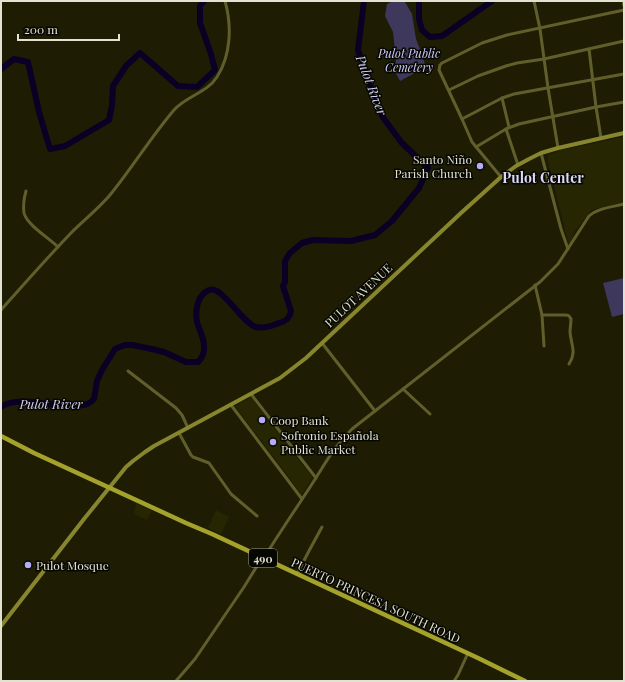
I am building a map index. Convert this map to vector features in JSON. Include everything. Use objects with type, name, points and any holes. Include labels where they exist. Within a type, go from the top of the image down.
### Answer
[{"type":"main road","name":"PUERTO PRINCESA SOUTH ROAD","points":[[1,436],[34,453],[212,534],[525,681]]},
{"type":"street","points":[[1,310],[58,247],[110,195],[178,106],[208,86],[217,78],[224,64],[229,43],[228,11],[225,1]]},
{"type":"street","points":[[534,1],[540,29],[558,148]]},
{"type":"street","points":[[623,1],[624,6]]},
{"type":"street","points":[[501,177],[472,142],[439,70],[440,65],[482,43],[507,35],[624,10]]},
{"type":"street","points":[[449,90],[478,76],[517,63],[544,59],[624,41]]},
{"type":"street","points":[[589,49],[601,138]]},
{"type":"street","points":[[462,119],[502,98],[514,94],[624,74]]},
{"type":"street","points":[[502,98],[518,165]]},
{"type":"street","points":[[476,147],[508,128],[519,124],[624,102]]},
{"type":"street","name":"PULOT AVENUE","points":[[1,626],[32,584],[126,467],[139,456],[154,446],[280,378],[288,372],[461,212],[501,177],[518,165],[541,153],[624,133]]},
{"type":"street","points":[[541,153],[559,223],[568,249]]},
{"type":"street","points":[[26,191],[24,199],[24,212],[28,222],[58,247]]},
{"type":"street","points":[[176,681],[195,659],[316,478],[335,447],[344,437],[352,429],[535,286],[558,264],[589,216],[600,210],[624,204]]},
{"type":"street","points":[[535,286],[542,315],[544,346]]},
{"type":"street","points":[[542,315],[565,314],[570,317],[570,332],[574,352],[570,364]]},
{"type":"street","points":[[322,342],[375,411]]},
{"type":"street","points":[[128,371],[176,408],[182,415],[188,428]]},
{"type":"street","points":[[403,389],[430,414]]},
{"type":"street","points":[[251,394],[316,478]]},
{"type":"street","points":[[231,405],[302,499]]},
{"type":"street","points":[[179,433],[191,455],[209,463],[231,494],[257,516]]},
{"type":"street","points":[[297,574],[322,527]]},
{"type":"street","points":[[454,681],[468,653]]},
{"type":"shaded area","points":[[624,137],[624,202],[591,210],[575,231],[570,244],[568,242],[548,161],[548,155],[561,150]]},
{"type":"shaded area","name":"Sofronio Española Public Market","points":[[251,397],[312,477],[302,495],[235,406]]},
{"type":"shaded area","points":[[136,503],[152,510],[147,520],[134,514]]},
{"type":"shaded area","points":[[216,510],[229,517],[221,534],[208,528]]},
{"type":"green space","name":"Pulot Public Cemetery","points":[[393,1],[405,2],[412,14],[416,39],[426,67],[400,81],[394,69],[396,61],[393,32],[385,16],[387,4]]},
{"type":"green space","points":[[624,278],[624,314],[612,317],[603,283]]},
{"type":"waterway","points":[[1,69],[14,59],[28,62],[39,112],[50,149],[65,146],[109,120],[112,105],[113,86],[126,66],[140,53],[178,86],[197,87],[215,70],[200,23],[200,6],[204,1]]},
{"type":"waterway","name":"Pulot River","points":[[1,407],[9,403],[18,402],[73,406],[87,404],[94,399],[97,381],[115,349],[125,345],[132,345],[164,352],[186,362],[198,362],[203,354],[204,346],[196,318],[199,299],[205,292],[214,290],[220,293],[250,324],[256,327],[262,328],[274,325],[287,319],[291,311],[283,286],[285,282],[285,261],[290,253],[302,243],[313,240],[351,241],[375,235],[392,221],[419,188],[428,168],[401,142],[382,116],[358,50],[364,1]]},
{"type":"waterway","name":"Pulot River","points":[[419,1],[419,19],[422,30],[430,37],[442,36],[492,1]]},
{"type":"place","name":"Santo Niño Parish Church","points":[[480,166]]},
{"type":"place","name":"Coop Bank","points":[[262,420]]},
{"type":"place","name":"Sofronio Española Public Market","points":[[273,442]]},
{"type":"place","name":"Pulot Mosque","points":[[28,565]]},
{"type":"district","name":"Pulot Center","points":[[543,177]]}]
